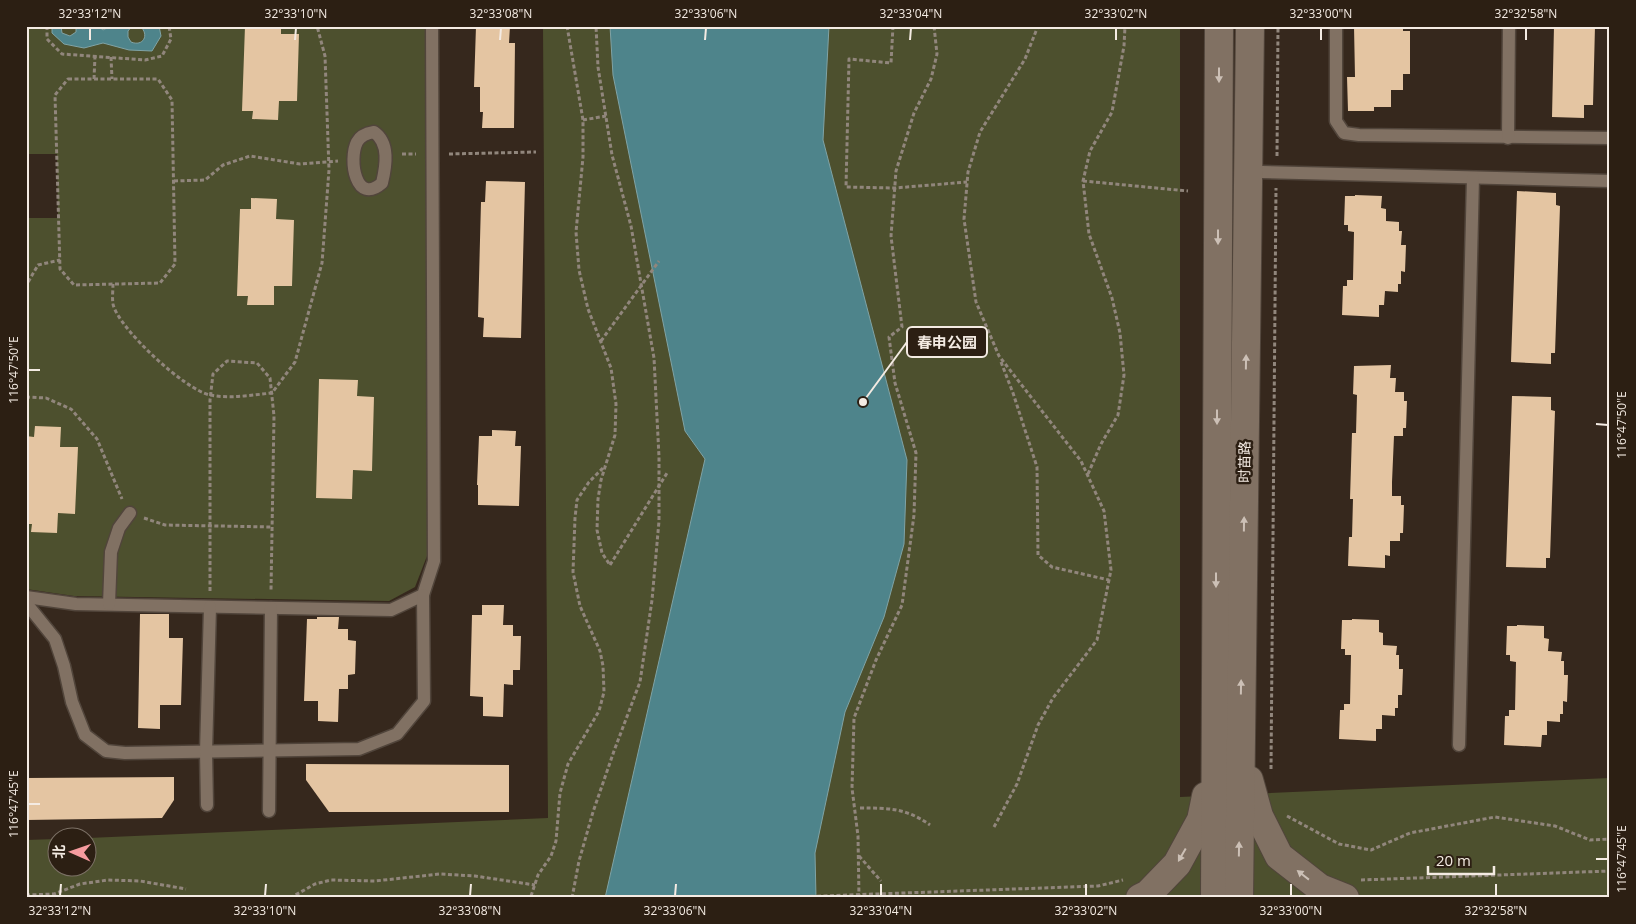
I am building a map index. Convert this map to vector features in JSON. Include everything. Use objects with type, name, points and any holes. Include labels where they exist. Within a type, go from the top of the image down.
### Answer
[{"type":"street","name":"时苗路","points":[[1219,26],[1228,743],[1239,898]]},
{"type":"street","name":"时苗路","points":[[1215,898],[1228,743],[1250,26]]},
{"type":"street","points":[[1228,743],[1250,784],[1259,816],[1279,856],[1320,888],[1349,887]]},
{"type":"street","points":[[1133,888],[1148,894],[1177,864],[1202,820],[1228,743]]},
{"type":"lane","points":[[26,603],[55,639],[64,666],[72,702],[85,735],[106,751],[125,753],[358,749],[397,734],[424,701],[423,595],[434,561],[432,26]]},
{"type":"lane","points":[[1336,26],[1336,120],[1344,133],[1359,135],[1508,138],[1610,138]]},
{"type":"lane","points":[[1508,138],[1509,26]]},
{"type":"lane","points":[[374,132],[379,136],[386,154],[382,183],[371,190],[366,189],[355,176],[353,159],[357,142],[361,137],[374,132]]},
{"type":"lane","points":[[1262,172],[1610,181]]},
{"type":"lane","points":[[1459,745],[1473,178]]},
{"type":"lane","points":[[109,604],[111,552],[119,528],[130,513]]},
{"type":"lane","points":[[26,597],[76,604],[391,610],[423,595]]},
{"type":"lane","points":[[207,805],[206,752],[210,606]]},
{"type":"lane","points":[[269,811],[271,608]]},
{"type":"path","points":[[47,26],[47,39],[62,54],[145,60],[162,56],[171,39],[169,26]]},
{"type":"path","points":[[113,284],[113,304],[126,328],[163,365],[197,391],[211,395],[235,396],[272,393],[295,362],[322,263],[329,170],[326,56],[317,26]]},
{"type":"path","points":[[567,26],[583,120],[583,157],[576,232],[582,280],[588,309],[611,368],[616,404],[615,435],[601,480],[598,499],[597,530],[602,553],[610,565],[667,473]]},
{"type":"path","points":[[572,898],[579,861],[593,812],[640,682],[652,600],[659,521],[654,358],[631,226],[612,155],[598,67],[596,26]]},
{"type":"path","points":[[893,26],[891,63],[849,60],[846,187],[895,188],[967,182]]},
{"type":"path","points":[[859,898],[858,836],[852,788],[854,718],[876,660],[902,605],[914,516],[916,453],[895,382],[889,337],[902,327],[892,236],[896,170],[914,113],[931,79],[937,54],[934,26]]},
{"type":"path","points":[[1038,26],[1025,59],[980,132],[968,172],[964,219],[976,302],[1013,393],[1037,467],[1038,555],[1052,568],[1109,580]]},
{"type":"path","points":[[1087,475],[1101,444],[1118,415],[1124,376],[1120,333],[1112,298],[1089,234],[1083,181],[1090,151],[1112,112],[1124,46],[1125,26]]},
{"type":"path","points":[[1277,157],[1278,26]]},
{"type":"path","points":[[94,79],[95,56]]},
{"type":"path","points":[[111,57],[112,79]]},
{"type":"path","points":[[68,79],[94,79],[158,79],[172,100],[175,264],[160,283],[74,285],[60,269],[55,95],[68,79]]},
{"type":"path","points":[[583,120],[606,116]]},
{"type":"path","points":[[386,154],[536,152]]},
{"type":"path","points":[[173,181],[205,180],[223,166],[250,156],[300,164],[353,159]]},
{"type":"path","points":[[1083,181],[1188,191]]},
{"type":"path","points":[[1271,772],[1276,187]]},
{"type":"path","points":[[26,288],[38,265],[60,260]]},
{"type":"path","points":[[600,341],[659,261]]},
{"type":"path","points":[[994,828],[1017,784],[1038,725],[1052,698],[1097,640],[1111,570],[1104,511],[1082,461],[999,356]]},
{"type":"path","points":[[210,606],[211,395],[213,374],[227,361],[257,363],[270,378],[274,416],[271,608]]},
{"type":"path","points":[[26,397],[46,398],[71,409],[97,439],[120,495],[130,513],[165,525],[272,528]]},
{"type":"path","points":[[531,896],[538,875],[551,856],[556,841],[560,793],[568,764],[600,711],[604,692],[603,666],[600,651],[580,606],[572,572],[577,500],[589,482],[605,466]]},
{"type":"path","points":[[860,808],[893,808],[920,817],[930,825]]},
{"type":"path","points":[[1287,815],[1339,844],[1371,850],[1410,833],[1495,817],[1555,826],[1590,840],[1610,840]]},
{"type":"path","points":[[858,856],[882,881]]},
{"type":"path","points":[[1349,887],[1361,880],[1610,871]]},
{"type":"path","points":[[290,898],[315,884],[331,880],[375,881],[440,874],[475,876],[535,885]]},
{"type":"path","points":[[26,895],[54,894],[80,884],[108,880],[140,881],[186,889]]},
{"type":"path","points":[[765,898],[1098,886],[1133,888]]},
{"type":"green space","points":[[26,26],[426,26],[427,556],[415,587],[389,601],[74,596],[26,589],[26,218],[58,218],[57,154],[26,154]]},
{"type":"green space","points":[[543,26],[1180,26],[1180,797],[1610,778],[1610,898],[26,898],[26,840],[48,839],[48,876],[98,876],[98,838],[548,818]]},
{"type":"water","points":[[52,26],[61,26],[62,33],[70,36],[76,32],[76,26],[98,26],[103,30],[111,26],[132,26],[128,31],[128,37],[131,42],[139,43],[142,42],[145,36],[140,26],[159,26],[161,36],[152,51],[129,50],[103,43],[84,48],[64,44],[52,33]]},
{"type":"water","points":[[610,26],[829,26],[823,140],[907,460],[904,544],[884,617],[845,712],[815,853],[816,898],[605,898],[705,459],[685,431],[613,75]]},
{"type":"building","points":[[245,26],[281,26],[281,34],[299,34],[297,101],[279,101],[278,120],[252,119],[253,111],[242,111]]},
{"type":"building","points":[[476,26],[510,26],[509,43],[515,43],[514,128],[482,128],[483,112],[480,112],[480,87],[474,87]]},
{"type":"building","points":[[1354,26],[1403,26],[1403,31],[1410,31],[1410,74],[1403,74],[1403,90],[1391,90],[1391,107],[1374,107],[1374,111],[1348,111],[1347,77],[1355,77]]},
{"type":"building","points":[[1554,26],[1595,26],[1593,105],[1584,105],[1584,118],[1552,117]]},
{"type":"building","points":[[486,181],[525,182],[521,338],[483,337],[484,318],[478,317],[481,202],[485,202]]},
{"type":"building","points":[[1517,191],[1556,193],[1556,205],[1560,206],[1555,353],[1551,353],[1551,364],[1511,362]]},
{"type":"building","points":[[1345,196],[1382,196],[1381,208],[1386,209],[1386,221],[1399,222],[1399,231],[1402,231],[1401,245],[1406,245],[1405,272],[1401,271],[1401,284],[1398,284],[1398,292],[1385,291],[1384,305],[1379,305],[1379,317],[1342,315],[1343,286],[1347,286],[1347,280],[1353,280],[1354,232],[1348,231],[1348,225],[1344,225]]},
{"type":"building","points":[[251,198],[277,199],[276,219],[294,220],[292,286],[274,286],[274,305],[247,305],[248,296],[237,296],[240,209],[251,209]]},
{"type":"building","points":[[1391,365],[1390,378],[1396,378],[1395,392],[1404,392],[1404,401],[1407,401],[1406,428],[1403,428],[1403,436],[1394,436],[1392,482],[1392,496],[1401,496],[1401,505],[1404,505],[1403,533],[1400,533],[1400,541],[1390,541],[1390,556],[1385,555],[1385,568],[1348,566],[1349,537],[1352,537],[1353,499],[1350,499],[1352,433],[1356,433],[1357,395],[1353,394],[1354,366]]},
{"type":"building","points":[[319,379],[358,380],[357,396],[374,397],[372,471],[353,470],[352,499],[316,498]]},
{"type":"building","points":[[1512,396],[1551,397],[1551,410],[1555,411],[1550,558],[1546,558],[1546,568],[1506,567]]},
{"type":"building","points":[[35,426],[61,427],[60,447],[78,447],[75,514],[58,513],[57,533],[31,532],[32,524],[26,524],[26,436],[34,437]]},
{"type":"building","points":[[492,430],[516,431],[515,446],[521,446],[519,506],[478,505],[479,436],[492,436]]},
{"type":"building","points":[[482,605],[504,605],[503,625],[513,625],[513,636],[521,636],[520,670],[513,670],[513,685],[504,684],[503,717],[483,716],[483,697],[470,696],[472,615],[482,615]]},
{"type":"building","points":[[140,614],[169,614],[169,638],[183,638],[181,705],[160,705],[160,729],[138,728]]},
{"type":"building","points":[[317,617],[339,617],[338,629],[348,629],[348,640],[356,641],[355,674],[348,675],[348,689],[339,689],[338,722],[318,721],[318,701],[304,701],[307,619],[317,619]]},
{"type":"building","points":[[1342,620],[1379,620],[1379,632],[1383,633],[1383,645],[1397,646],[1396,655],[1399,655],[1399,669],[1403,669],[1402,695],[1398,695],[1398,708],[1395,708],[1395,716],[1382,715],[1382,729],[1376,729],[1376,741],[1339,739],[1340,710],[1344,710],[1344,704],[1350,704],[1351,655],[1345,655],[1345,649],[1341,649]]},
{"type":"building","points":[[1507,626],[1544,626],[1544,638],[1549,639],[1548,651],[1562,652],[1561,661],[1564,661],[1564,675],[1568,675],[1567,702],[1563,701],[1563,714],[1560,714],[1560,722],[1547,721],[1547,735],[1542,735],[1541,747],[1504,745],[1505,716],[1509,716],[1509,710],[1515,710],[1516,662],[1510,661],[1510,655],[1506,655]]},
{"type":"building","points":[[306,764],[509,765],[509,812],[329,812],[306,780]]},
{"type":"building","points":[[174,777],[174,800],[162,818],[26,820],[26,778]]},
{"type":"place","name":"春申公园","points":[[863,402]]}]
